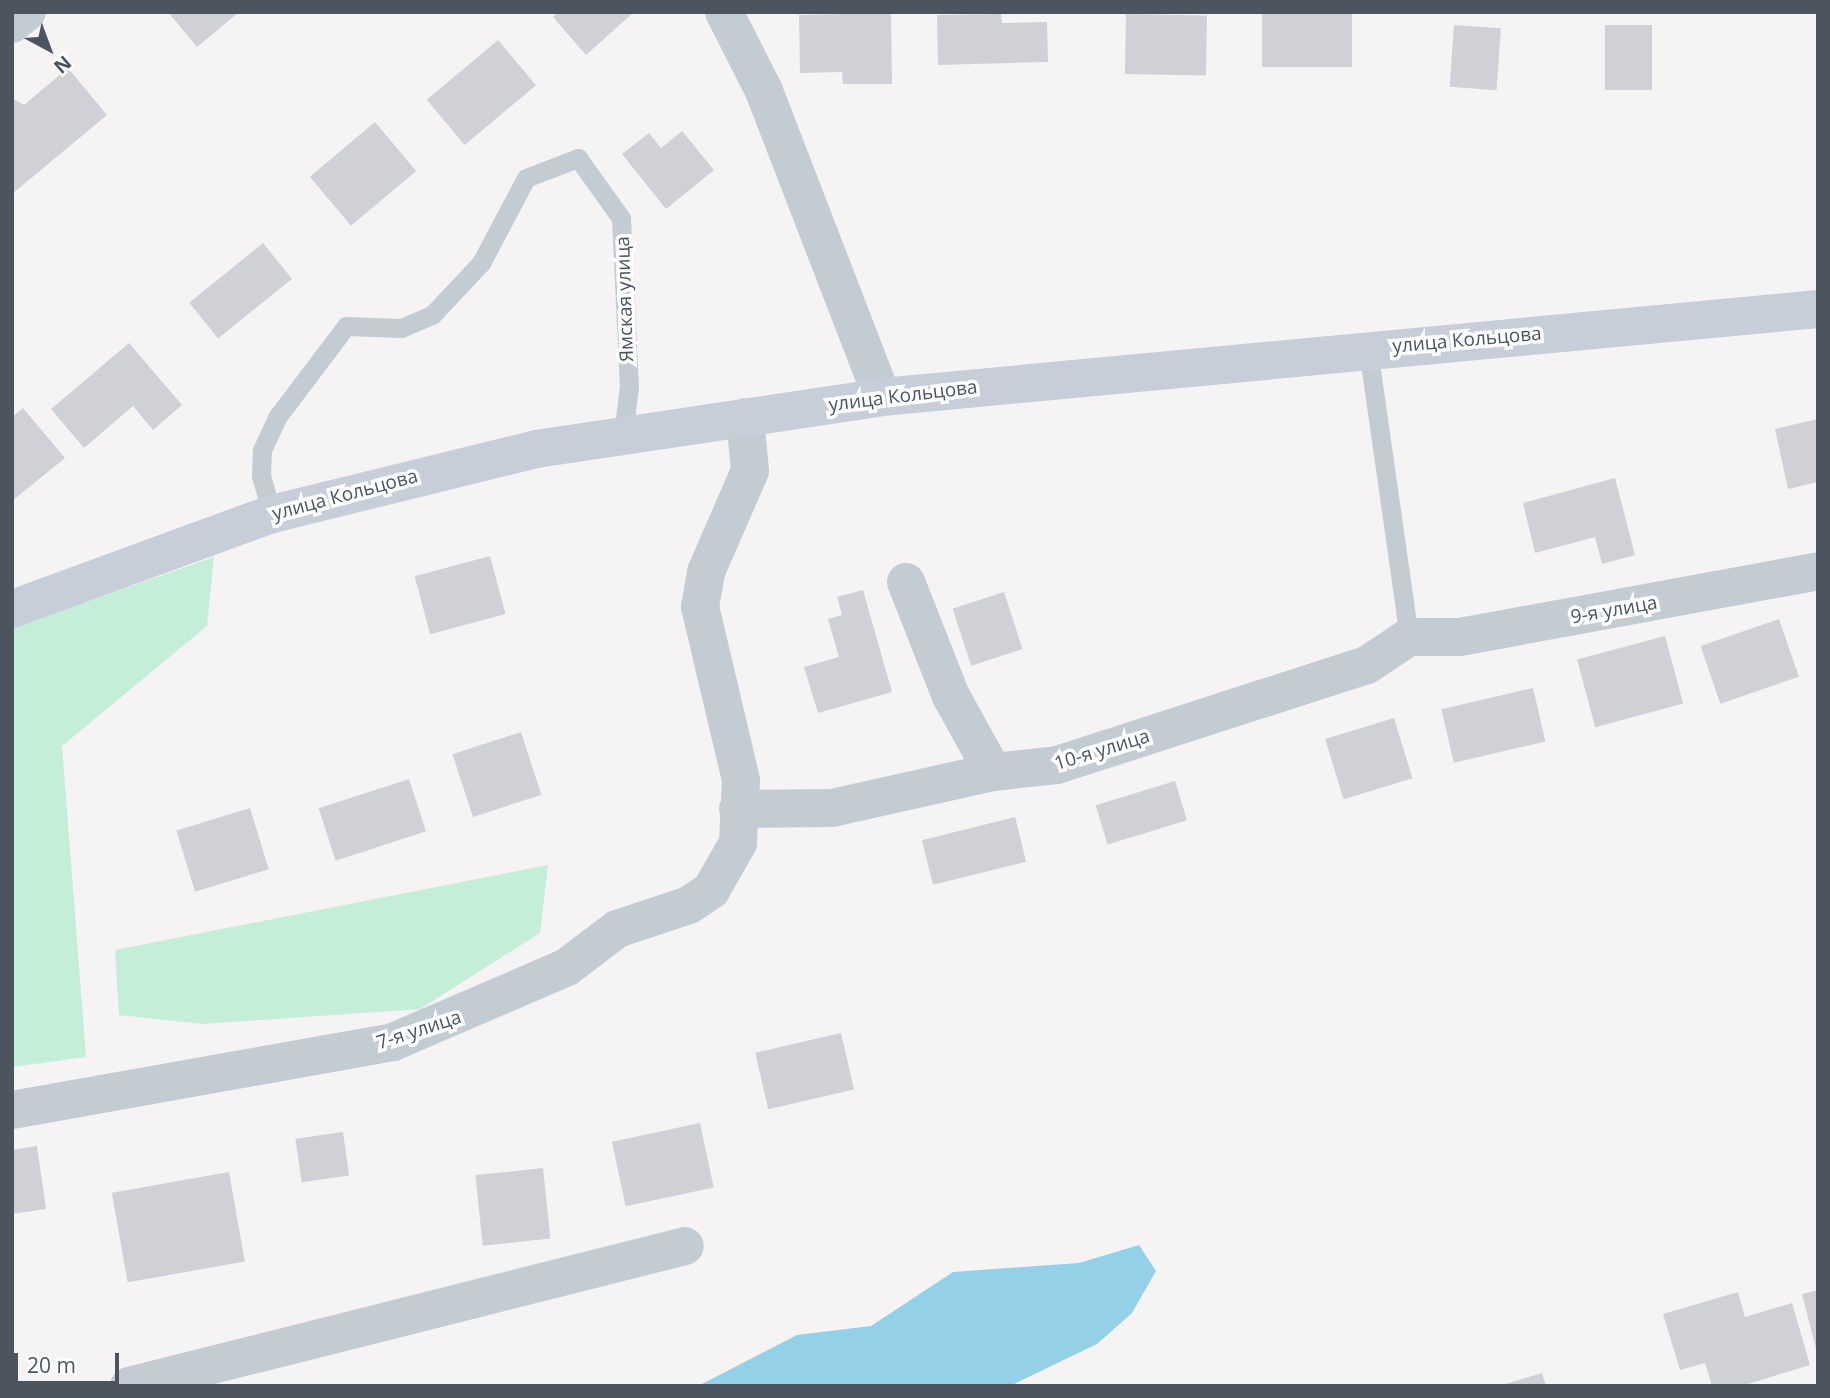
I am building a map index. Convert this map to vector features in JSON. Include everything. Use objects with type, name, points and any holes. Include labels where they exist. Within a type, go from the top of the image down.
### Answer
[{"type":"main road","name":"улица Кольцова","points":[[12,609],[272,513],[536,449],[882,397],[1368,349],[1818,309]]},
{"type":"street","points":[[12,24],[27,12]]},
{"type":"street","points":[[724,12],[764,91],[882,397]]},
{"type":"street","name":"7-я улица","points":[[12,1110],[393,1042],[474,1012],[567,967],[617,929],[689,905],[711,890],[738,843],[736,739],[700,607],[706,572],[750,471],[745,417]]},
{"type":"street","name":"9-я улица","points":[[1409,637],[1460,637],[1818,571]]},
{"type":"street","points":[[906,582],[951,696],[993,772]]},
{"type":"street","name":"10-я улица","points":[[738,809],[832,808],[993,772],[1056,765],[1341,673],[1409,637]]},
{"type":"street","points":[[129,1386],[685,1246]]},
{"type":"lane","name":"Ямская улица","points":[[272,513],[261,475],[262,450],[278,416],[346,326],[401,328],[432,315],[481,263],[526,178],[578,158],[606,190],[622,227],[629,386],[623,435]]},
{"type":"lane","points":[[1368,349],[1409,637]]},
{"type":"green space","points":[[214,557],[207,626],[62,746],[86,1057],[12,1067],[12,628]]},
{"type":"green space","points":[[548,865],[540,933],[420,1009],[202,1024],[119,1015],[115,950]]},
{"type":"water","points":[[1139,1245],[1156,1271],[1132,1313],[1097,1344],[1010,1386],[698,1386],[797,1335],[871,1326],[953,1272],[1079,1263]]},
{"type":"building","points":[[168,12],[239,12],[197,47]]},
{"type":"building","points":[[558,12],[634,12],[586,55],[553,17]]},
{"type":"building","points":[[891,13],[892,84],[843,84],[842,72],[800,73],[799,15]]},
{"type":"building","points":[[1001,14],[1002,23],[1047,22],[1048,62],[938,65],[937,15]]},
{"type":"building","points":[[1126,14],[1207,15],[1206,75],[1125,74]]},
{"type":"building","points":[[1262,14],[1352,14],[1352,67],[1262,67]]},
{"type":"building","points":[[1454,25],[1501,28],[1497,90],[1450,87]]},
{"type":"building","points":[[1605,25],[1652,25],[1652,90],[1605,90]]},
{"type":"building","points":[[498,40],[536,85],[465,145],[427,100]]},
{"type":"building","points":[[68,68],[107,115],[12,194],[12,98],[24,105]]},
{"type":"building","points":[[375,122],[416,171],[351,226],[310,177]]},
{"type":"building","points":[[682,131],[714,170],[666,209],[622,154],[649,133],[661,148]]},
{"type":"building","points":[[263,243],[292,279],[218,339],[189,303]]},
{"type":"building","points":[[129,343],[182,405],[153,430],[133,406],[84,448],[51,409]]},
{"type":"building","points":[[23,408],[65,458],[12,501],[12,417]]},
{"type":"building","points":[[1818,419],[1818,482],[1788,489],[1775,429]]},
{"type":"building","points":[[1615,478],[1635,555],[1602,564],[1595,537],[1535,553],[1523,503]]},
{"type":"building","points":[[490,556],[506,614],[430,634],[415,576]]},
{"type":"building","points":[[863,590],[892,692],[818,713],[804,667],[839,657],[828,619],[842,615],[837,597]]},
{"type":"building","points":[[1004,592],[1023,649],[971,666],[953,609]]},
{"type":"building","points":[[1779,619],[1799,677],[1720,704],[1701,646]]},
{"type":"building","points":[[1665,636],[1683,704],[1595,727],[1577,660]]},
{"type":"building","points":[[1533,688],[1545,742],[1454,763],[1441,709]]},
{"type":"building","points":[[1394,718],[1412,778],[1344,799],[1325,739]]},
{"type":"building","points":[[521,732],[541,795],[473,817],[453,754]]},
{"type":"building","points":[[409,779],[426,831],[336,861],[319,808]]},
{"type":"building","points":[[1175,781],[1187,820],[1108,844],[1096,805]]},
{"type":"building","points":[[250,808],[269,869],[195,892],[176,831]]},
{"type":"building","points":[[1015,817],[1026,862],[933,885],[922,840]]},
{"type":"building","points":[[841,1033],[854,1090],[768,1109],[755,1053]]},
{"type":"building","points":[[700,1123],[714,1188],[626,1206],[612,1142]]},
{"type":"building","points":[[343,1132],[349,1176],[302,1182],[295,1139]]},
{"type":"building","points":[[37,1146],[46,1209],[12,1214],[12,1150]]},
{"type":"building","points":[[543,1168],[550,1239],[483,1246],[475,1175]]},
{"type":"building","points":[[229,1172],[245,1262],[128,1282],[112,1193]]},
{"type":"building","points":[[1818,1290],[1818,1353],[1817,1353],[1802,1294]]},
{"type":"building","points":[[1738,1292],[1745,1317],[1792,1303],[1810,1365],[1741,1386],[1712,1386],[1705,1363],[1680,1370],[1663,1314]]},
{"type":"building","points":[[1542,1373],[1546,1386],[1502,1386],[1502,1385]]}]
